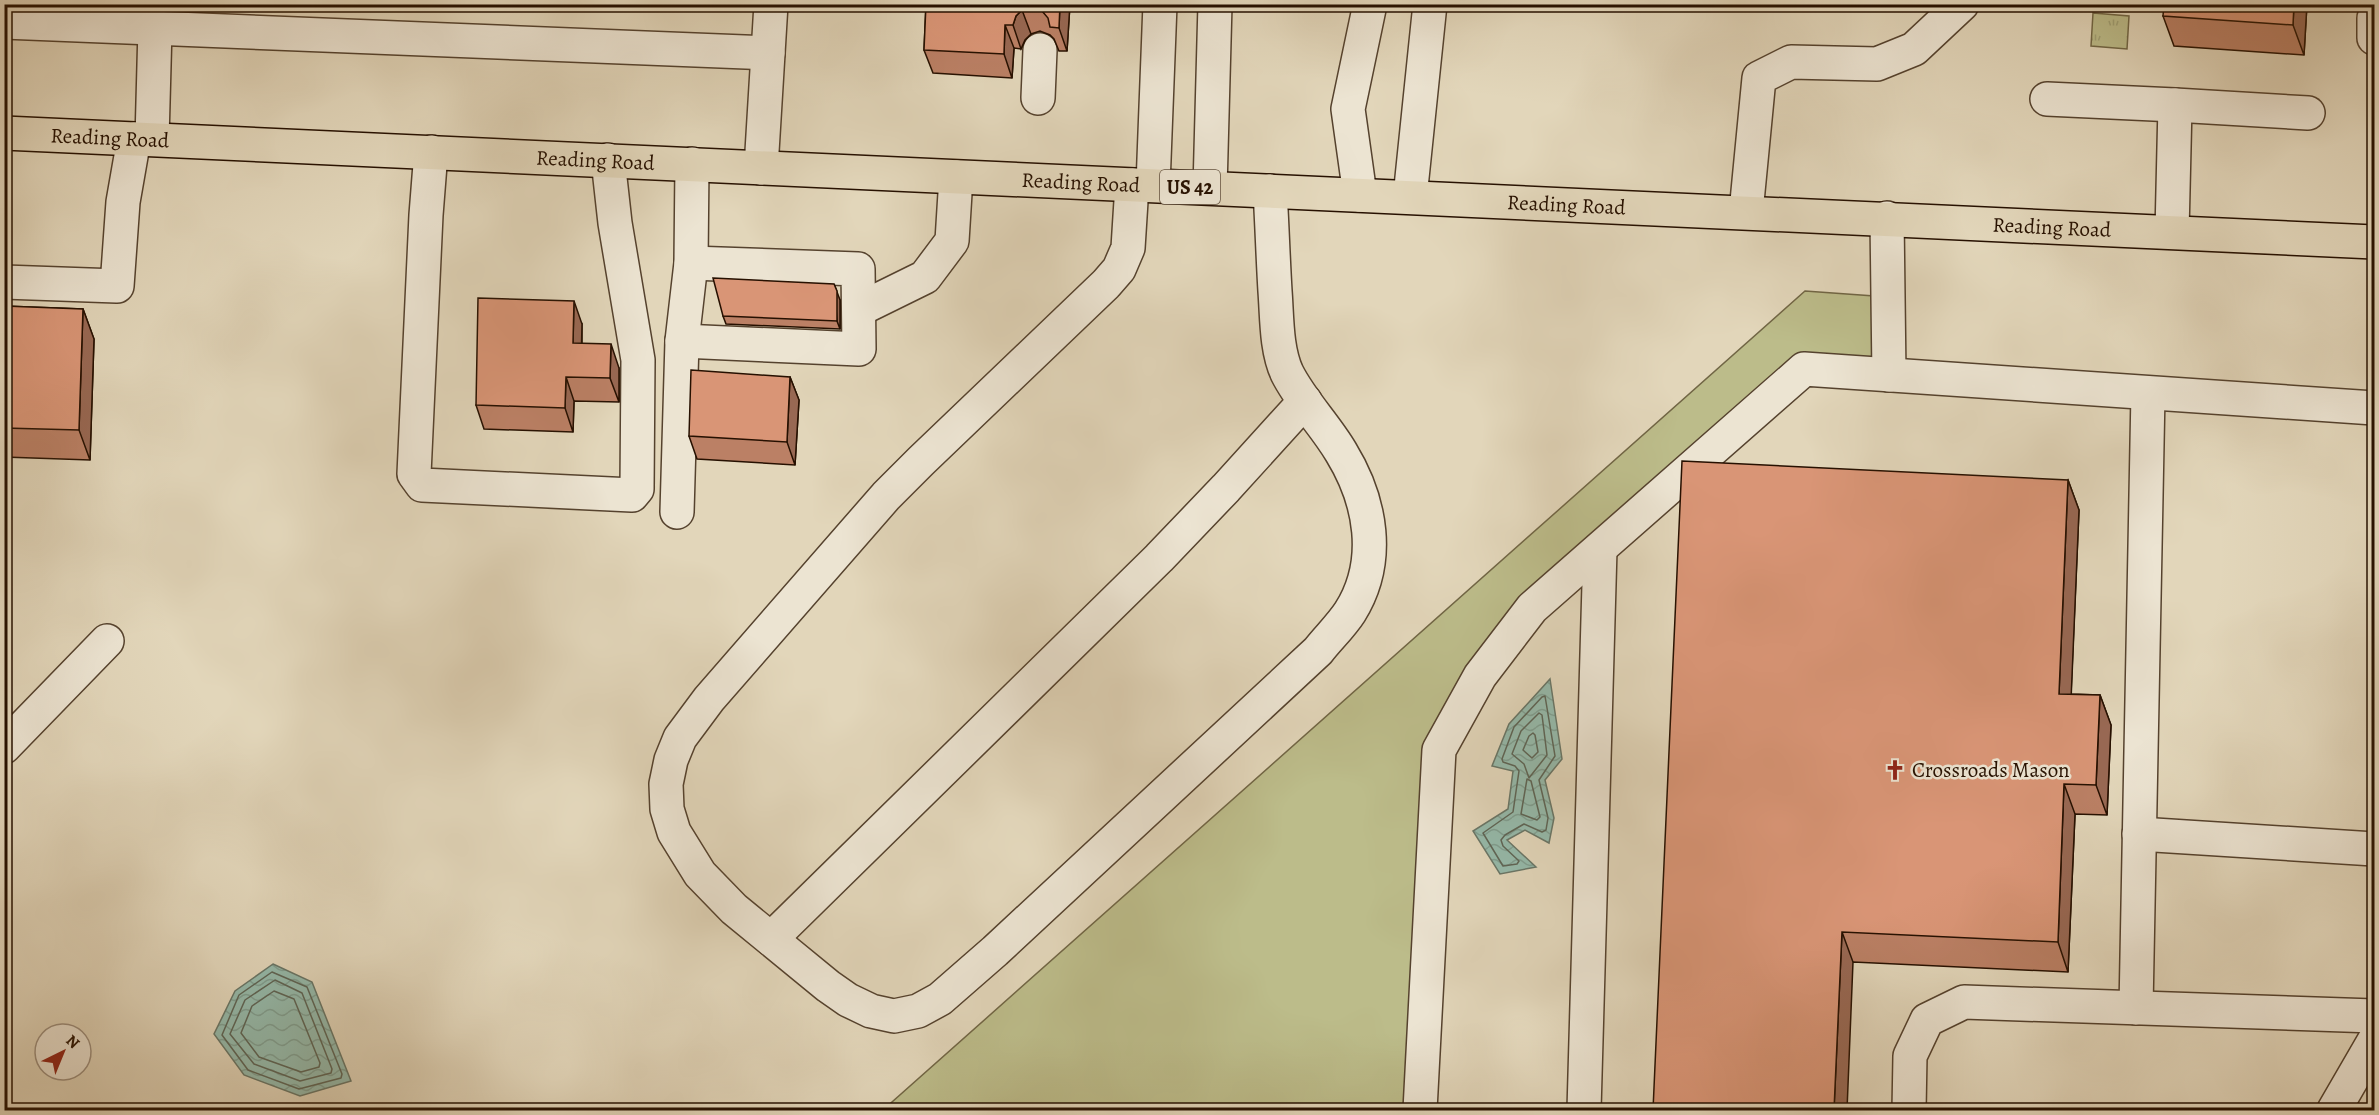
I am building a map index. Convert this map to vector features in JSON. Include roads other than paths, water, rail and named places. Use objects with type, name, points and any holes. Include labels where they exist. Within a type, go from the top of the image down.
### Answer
[{"type":"main road","name":"Reading Road","points":[[4,133],[2374,242]]},
{"type":"street","points":[[761,168],[771,4]]},
{"type":"street","points":[[1160,4],[1142,185],[1128,248],[1119,268],[886,496],[709,699],[680,738],[671,760],[666,784],[667,809],[674,832],[700,874],[734,909],[848,1000],[871,1011],[894,1016],[918,1011],[940,999],[995,951],[1318,651],[1349,613],[1361,591],[1369,568],[1371,544],[1362,496],[1342,453],[1287,372],[1281,348],[1277,324],[1270,191]]},
{"type":"street","points":[[1210,188],[1215,4]]},
{"type":"street","points":[[1360,195],[1348,109],[1370,4]]},
{"type":"street","points":[[1410,197],[1430,4]]},
{"type":"street","points":[[1746,212],[1759,78],[1791,62],[1877,64],[1914,49],[1962,4]]},
{"type":"street","points":[[2374,18],[2374,38]]},
{"type":"street","points":[[4,22],[768,53]]},
{"type":"street","points":[[4,282],[117,286],[123,202],[143,139],[155,28]]},
{"type":"street","points":[[1038,98],[1040,50]]},
{"type":"street","points":[[2047,99],[2308,113]]},
{"type":"street","points":[[2172,232],[2175,105]]},
{"type":"street","points":[[431,152],[414,474],[417,480],[422,485],[632,495],[637,489],[638,360],[615,223],[608,160]]},
{"type":"street","points":[[677,512],[682,341],[691,263],[692,164]]},
{"type":"street","points":[[860,309],[925,277],[952,241],[956,177]]},
{"type":"street","points":[[1887,218],[1889,375]]},
{"type":"street","points":[[682,341],[821,340],[859,349],[858,269],[816,279],[760,276],[691,263]]},
{"type":"street","points":[[1420,1110],[1439,750],[1480,676],[1532,608],[1804,369],[2374,408]]},
{"type":"street","points":[[2136,1008],[2148,393]]},
{"type":"street","points":[[771,939],[1159,558],[1305,401]]},
{"type":"street","points":[[1584,1110],[1600,549]]},
{"type":"street","points":[[4,747],[107,641]]},
{"type":"street","points":[[2139,834],[2374,849]]},
{"type":"street","points":[[1909,1110],[1910,1056],[1927,1020],[1964,1002],[2374,1016]]},
{"type":"street","points":[[2334,1110],[2374,1041]]},
{"type":"water","points":[[1550,679],[1562,759],[1545,780],[1554,818],[1549,843],[1525,830],[1507,840],[1536,867],[1500,874],[1473,831],[1508,809],[1513,771],[1492,766],[1509,724]]},
{"type":"water","points":[[273,964],[312,982],[351,1081],[300,1096],[244,1075],[214,1034],[235,991]]},
{"type":"place","name":"Crossroads Mason","points":[[1895,770]]}]
